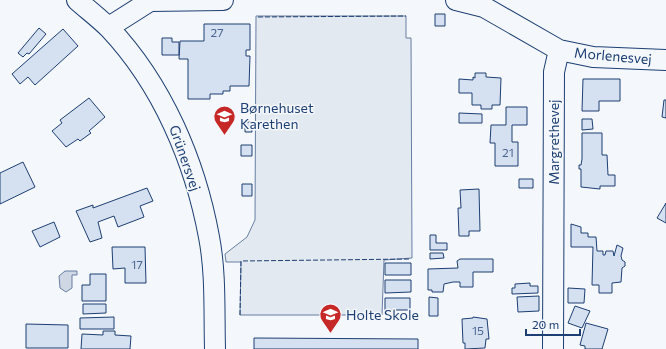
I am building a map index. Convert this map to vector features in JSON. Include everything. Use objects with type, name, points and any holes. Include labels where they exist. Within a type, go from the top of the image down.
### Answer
[{"type":"street","name":"Grünersvej","points":[[77,0],[109,28],[141,67],[171,117],[194,179],[209,237],[215,311],[215,349]]},
{"type":"street","points":[[109,28],[150,2],[223,0]]},
{"type":"street","points":[[456,0],[484,7],[559,50]]},
{"type":"street","name":"Morlenesvej","points":[[559,50],[592,57],[666,60]]},
{"type":"street","name":"Margrethevej","points":[[553,349],[554,72],[559,50]]},
{"type":"shaded area","points":[[256,16],[406,16],[406,38],[411,38],[412,258],[384,260],[382,315],[240,315],[241,262],[226,262],[225,254],[247,237],[255,220]]},
{"type":"shaded area","points":[[65,271],[77,271],[77,275],[72,275],[72,288],[66,292],[60,288],[59,276]]},
{"type":"building","points":[[435,14],[445,14],[445,26],[435,26]]},
{"type":"building","points":[[204,24],[250,24],[250,50],[246,50],[246,56],[250,56],[249,86],[230,86],[230,91],[223,91],[223,94],[210,94],[210,99],[188,99],[188,59],[179,59],[180,41],[204,41]]},
{"type":"building","points":[[39,28],[46,34],[29,54],[27,53],[23,57],[18,53]]},
{"type":"building","points":[[63,29],[78,46],[35,85],[28,77],[20,84],[12,74]]},
{"type":"building","points":[[162,38],[172,38],[172,42],[179,42],[179,55],[162,55]]},
{"type":"building","points":[[475,73],[486,73],[486,77],[501,78],[500,105],[492,105],[492,109],[481,109],[481,105],[472,105],[472,93],[459,93],[459,79],[473,80],[473,77],[475,78]]},
{"type":"building","points":[[583,79],[620,79],[620,101],[599,101],[599,111],[582,111]]},
{"type":"building","points":[[89,98],[105,117],[89,131],[91,133],[80,141],[78,139],[66,147],[52,131],[62,123],[60,120]]},
{"type":"building","points":[[664,100],[666,100],[666,118],[662,117]]},
{"type":"building","points":[[506,107],[527,107],[527,125],[512,125],[512,142],[518,142],[518,166],[495,166],[495,143],[490,143],[491,125],[506,125]]},
{"type":"building","points":[[459,113],[482,114],[482,123],[459,123]]},
{"type":"building","points":[[582,119],[592,119],[593,129],[582,130]]},
{"type":"building","points":[[245,122],[252,122],[252,132],[245,132]]},
{"type":"building","points":[[582,133],[602,133],[602,155],[607,155],[608,175],[615,175],[615,186],[600,186],[600,189],[581,187],[581,169],[579,169],[579,165],[581,165],[582,159]]},
{"type":"building","points":[[241,145],[252,145],[252,156],[241,156]]},
{"type":"building","points":[[23,162],[35,187],[0,204],[0,173]]},
{"type":"building","points":[[519,179],[533,179],[533,188],[519,188]]},
{"type":"building","points":[[242,184],[252,184],[252,196],[242,196]]},
{"type":"building","points":[[147,188],[153,201],[140,206],[144,217],[118,227],[114,216],[98,222],[102,238],[90,242],[76,211],[93,205],[93,208]]},
{"type":"building","points":[[479,189],[480,231],[469,231],[469,236],[459,236],[458,208],[461,208],[460,190]]},
{"type":"building","points":[[666,203],[666,223],[657,218]]},
{"type":"building","points":[[54,222],[60,237],[40,247],[32,231]]},
{"type":"building","points":[[571,224],[581,227],[581,233],[588,233],[588,237],[596,237],[597,251],[603,251],[603,255],[605,255],[606,251],[613,251],[614,256],[617,245],[623,248],[621,256],[622,260],[625,262],[625,266],[622,268],[621,282],[612,283],[612,293],[599,293],[599,285],[592,285],[593,247],[571,247]]},
{"type":"building","points":[[430,235],[436,235],[436,243],[447,243],[447,250],[430,250]]},
{"type":"building","points":[[112,247],[145,247],[146,283],[125,283],[125,268],[113,269]]},
{"type":"building","points":[[430,253],[443,253],[444,258],[430,259]]},
{"type":"building","points":[[460,259],[493,259],[493,272],[473,272],[473,287],[460,287],[460,282],[453,282],[444,284],[443,292],[432,292],[432,290],[428,290],[428,269],[458,268],[457,261]]},
{"type":"building","points":[[385,263],[411,263],[411,275],[385,275]]},
{"type":"building","points":[[90,274],[106,274],[106,301],[82,301],[82,285],[90,285]]},
{"type":"building","points":[[385,280],[411,280],[411,292],[385,293]]},
{"type":"building","points":[[530,283],[530,286],[538,286],[538,293],[512,294],[512,288],[515,288],[515,284]]},
{"type":"building","points":[[568,288],[585,289],[584,303],[568,303]]},
{"type":"building","points":[[539,296],[539,311],[518,312],[517,297]]},
{"type":"building","points":[[429,297],[438,298],[438,316],[429,316]]},
{"type":"building","points":[[385,298],[410,298],[410,310],[385,310]]},
{"type":"building","points":[[83,304],[106,304],[106,313],[83,314]]},
{"type":"building","points":[[575,306],[590,311],[582,328],[568,323]]},
{"type":"building","points":[[114,317],[114,329],[80,329],[80,318]]},
{"type":"building","points":[[473,317],[487,319],[489,339],[486,339],[485,348],[465,349],[465,343],[463,343],[462,319]]},
{"type":"building","points":[[586,323],[608,329],[602,349],[585,349],[585,346],[580,345]]},
{"type":"building","points":[[26,324],[68,325],[68,348],[26,348]]},
{"type":"building","points":[[103,331],[115,331],[115,335],[131,336],[130,349],[81,349],[82,334],[103,335]]},
{"type":"building","points":[[254,338],[418,339],[418,349],[254,349]]},
{"type":"fence","points":[[258,17],[406,16]]},
{"type":"fence","points":[[240,315],[241,261],[411,259]]},
{"type":"place","name":"Børnehuset Karethen","points":[[224,136]]},
{"type":"place","name":"Holte Skole","points":[[330,334]]}]
